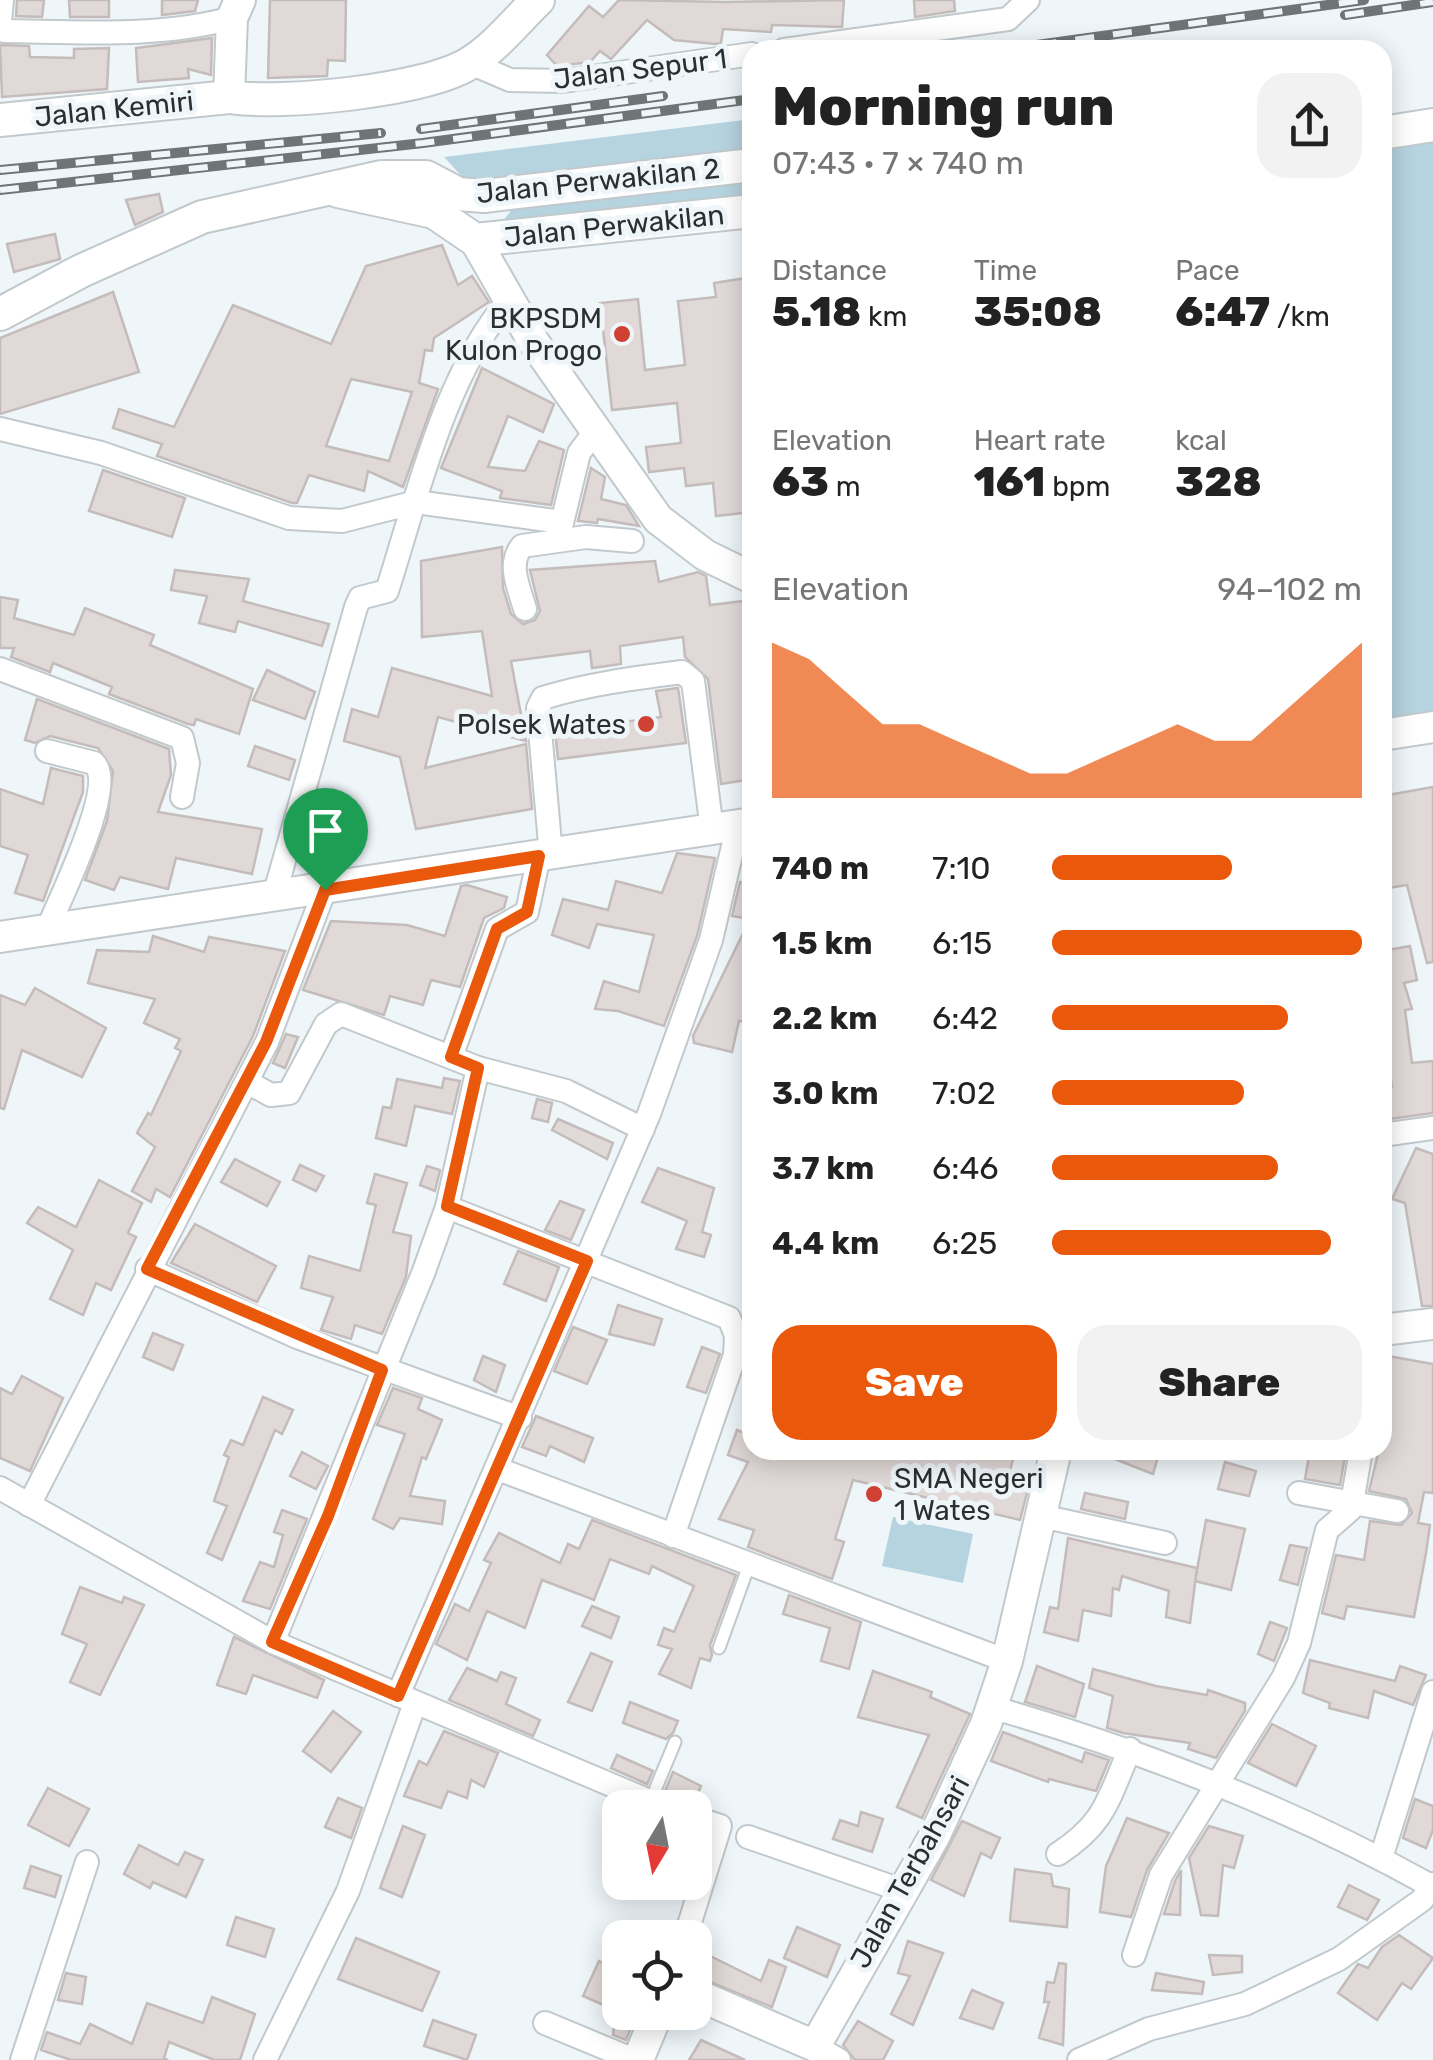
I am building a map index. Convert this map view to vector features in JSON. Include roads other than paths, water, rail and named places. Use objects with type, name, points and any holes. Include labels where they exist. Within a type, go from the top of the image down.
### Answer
[{"type":"main road","points":[[470,63],[538,0]]},
{"type":"main road","name":"Jalan Kemiri","points":[[0,120],[229,97],[260,102],[419,82],[470,63]]},
{"type":"main road","points":[[1392,131],[1433,125]]},
{"type":"main road","name":"Jalan Perwakilan 2","points":[[0,314],[185,223],[381,177],[426,178],[458,194],[484,196],[742,166]]},
{"type":"main road","points":[[329,189],[434,212],[475,240]]},
{"type":"main road","name":"Jalan Perwakilan","points":[[475,240],[742,212]]},
{"type":"street","points":[[2,0],[0,24],[4,30],[21,31],[167,30],[236,9],[229,97]]},
{"type":"street","points":[[856,40],[1008,19],[1028,0]]},
{"type":"street","name":"Jalan Sepur 1","points":[[470,63],[510,80],[563,82],[742,55]]},
{"type":"street","points":[[475,240],[509,300],[658,519],[705,555],[742,573]]},
{"type":"street","points":[[274,896],[356,608],[360,598],[387,591],[476,344],[509,300]]},
{"type":"street","points":[[0,430],[102,453],[289,518],[342,521],[416,502],[632,541]]},
{"type":"street","points":[[560,530],[578,452],[596,430]]},
{"type":"street","points":[[525,609],[514,568],[517,550],[560,530]]},
{"type":"street","points":[[0,669],[172,730],[186,747],[182,797]]},
{"type":"street","points":[[265,2060],[348,1891],[407,1699],[498,1468],[643,1129],[706,955],[734,826],[694,681],[682,672],[543,698],[538,708],[545,856],[531,902],[522,916],[497,929],[451,1057]]},
{"type":"street","points":[[1392,733],[1433,726]]},
{"type":"street","points":[[47,751],[94,763],[102,781],[93,818],[48,928]]},
{"type":"street","points":[[3,942],[48,928],[325,890],[734,826]]},
{"type":"street","points":[[29,1505],[147,1269],[247,1082],[325,890]]},
{"type":"street","points":[[247,1082],[271,1094],[289,1094],[326,1024],[341,1014],[478,1068],[566,1091],[643,1129]]},
{"type":"street","points":[[272,1642],[328,1516],[447,1206],[478,1068]]},
{"type":"street","points":[[1392,1134],[1433,1128]]},
{"type":"street","points":[[447,1206],[729,1318],[734,1326],[736,1354],[673,1536]]},
{"type":"street","points":[[147,1269],[382,1370],[520,1418]]},
{"type":"street","points":[[1392,1329],[1433,1324]]},
{"type":"street","name":"Jalan Terbahsari","points":[[712,2002],[827,2053],[902,1890],[935,1835],[991,1707],[1007,1661],[1054,1460]]},
{"type":"street","points":[[1134,1954],[1162,1875],[1283,1678],[1303,1629],[1327,1530],[1349,1514],[1359,1460]]},
{"type":"street","points":[[498,1468],[1007,1661]]},
{"type":"street","points":[[0,1488],[272,1642],[622,1790]]},
{"type":"street","points":[[1299,1492],[1397,1511]]},
{"type":"street","points":[[1041,1516],[1165,1543]]},
{"type":"street","points":[[1381,1858],[1433,1692]]},
{"type":"street","points":[[991,1707],[1130,1749],[1216,1785],[1381,1858],[1430,1895],[1339,1959],[1245,2004],[1149,2028],[1080,2060]]},
{"type":"street","points":[[1058,1854],[1089,1834],[1098,1822],[1130,1749]]},
{"type":"street","points":[[712,1824],[902,1890]]},
{"type":"street","points":[[693,1920],[732,1831]]},
{"type":"street","points":[[22,2060],[88,1862]]},
{"type":"street","points":[[545,2023],[636,2060],[650,2030]]},
{"type":"lane","points":[[719,1648],[750,1565]]},
{"type":"lane","points":[[662,1790],[675,1742]]},
{"type":"railway","points":[[1073,40],[1364,0]]},
{"type":"railway","points":[[1345,15],[1433,2]]},
{"type":"railway","points":[[421,129],[663,96]]},
{"type":"railway","points":[[0,190],[423,143],[742,100]]},
{"type":"railway","points":[[0,170],[381,133]]},
{"type":"place","name":"BKPSDM Kulon Progo","points":[[622,334]]},
{"type":"place","name":"Polsek Wates","points":[[646,724]]},
{"type":"place","name":"SMA Negeri 1 Wates","points":[[874,1494]]}]
